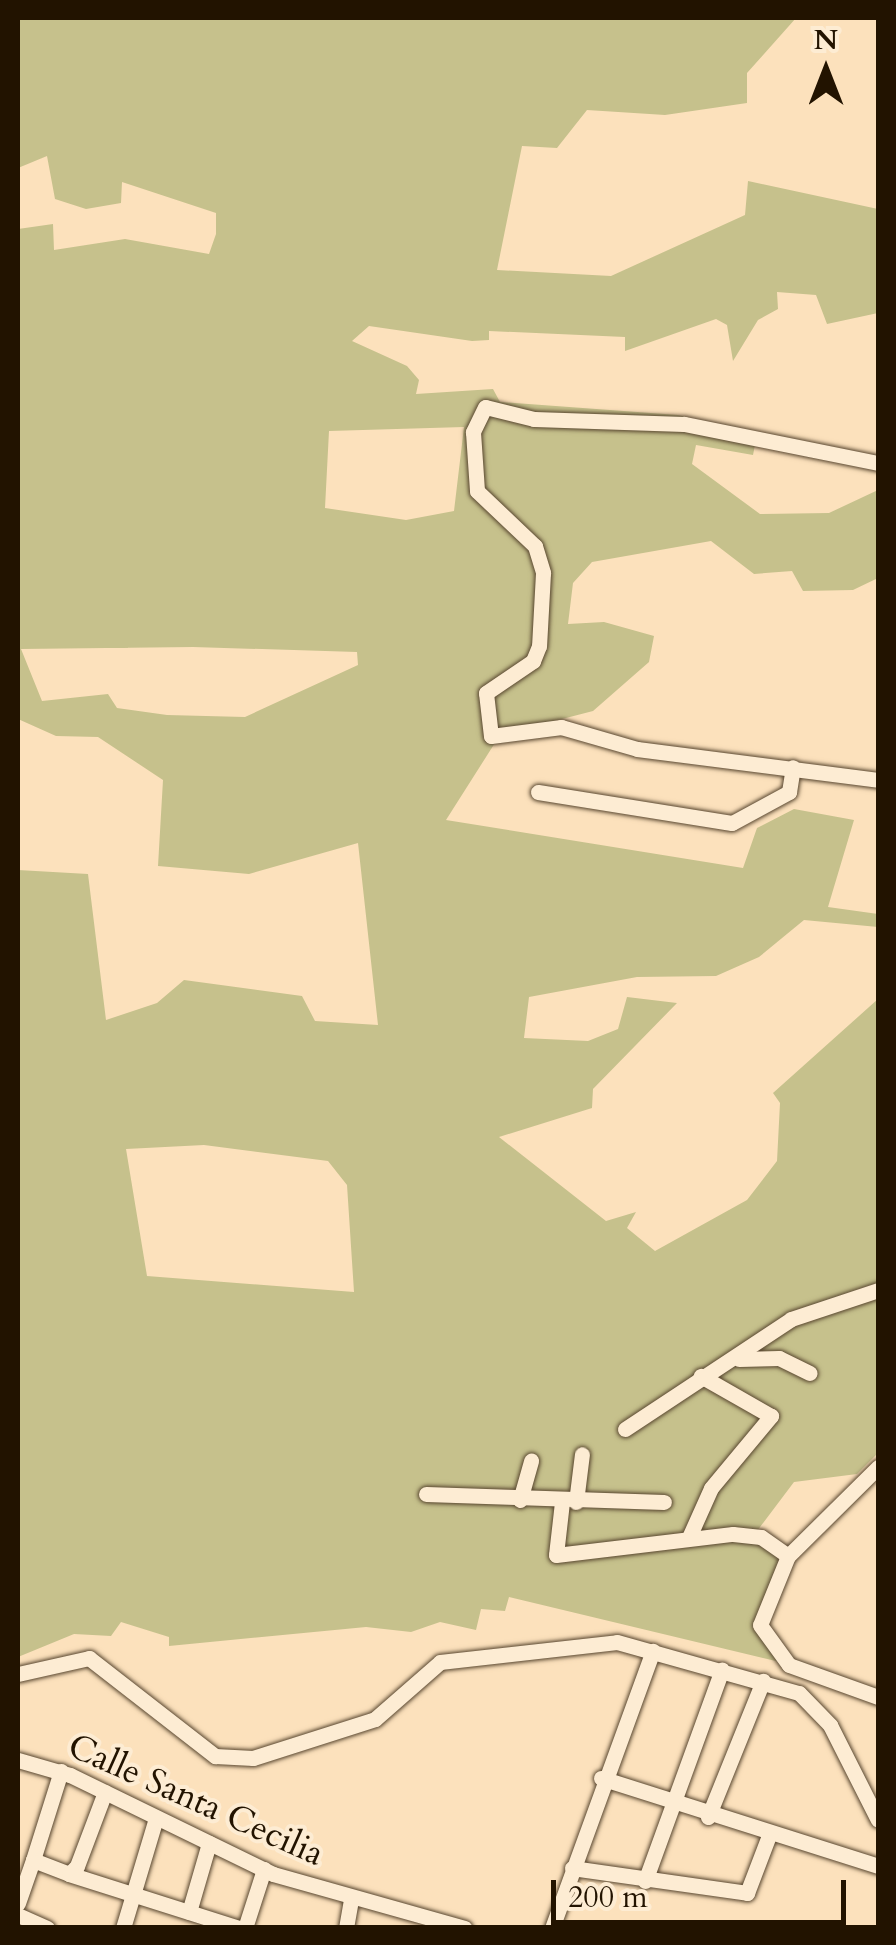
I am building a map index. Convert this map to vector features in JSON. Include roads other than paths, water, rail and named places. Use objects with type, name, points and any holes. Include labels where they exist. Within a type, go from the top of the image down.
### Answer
[{"type":"street","points":[[878,463],[684,424],[534,419],[486,408],[477,420],[476,491],[536,546],[543,573],[540,646],[534,662],[486,693],[490,736],[561,727],[637,750],[878,780]]},
{"type":"street","points":[[538,792],[732,823],[789,792],[793,767]]},
{"type":"street","points":[[625,1429],[701,1376],[739,1360],[792,1320],[878,1290]]},
{"type":"street","points":[[739,1360],[779,1358],[810,1373]]},
{"type":"street","points":[[690,1535],[710,1488],[771,1416],[701,1376]]},
{"type":"street","points":[[582,1454],[556,1554],[690,1535],[761,1538],[788,1556]]},
{"type":"street","points":[[520,1500],[531,1461]]},
{"type":"street","points":[[878,1467],[788,1556],[760,1625],[789,1665],[826,1683],[878,1697]]},
{"type":"street","points":[[426,1494],[569,1502],[664,1502]]},
{"type":"street","points":[[18,1674],[89,1658],[230,1759],[347,1733],[452,1659],[617,1642],[763,1681],[815,1706],[878,1820]]},
{"type":"street","points":[[552,1928],[600,1778],[652,1650]]},
{"type":"street","points":[[646,1882],[670,1805],[722,1670]]},
{"type":"street","points":[[708,1817],[763,1681]]},
{"type":"street","points":[[815,1706],[826,1683]]},
{"type":"street","name":"Calle Santa Cecilia","points":[[18,1760],[61,1771],[264,1869],[351,1900],[455,1927]]},
{"type":"street","points":[[18,1902],[61,1771]]},
{"type":"street","points":[[600,1778],[768,1838],[878,1866]]},
{"type":"street","points":[[77,1869],[105,1792]]},
{"type":"street","points":[[123,1928],[156,1818]]},
{"type":"street","points":[[572,1868],[646,1882],[747,1893],[768,1838]]},
{"type":"street","points":[[190,1912],[209,1844]]},
{"type":"street","points":[[32,1860],[77,1869],[132,1894],[242,1928],[264,1869]]},
{"type":"street","points":[[346,1928],[351,1900]]},
{"type":"street","points":[[18,1915],[39,1926]]}]
